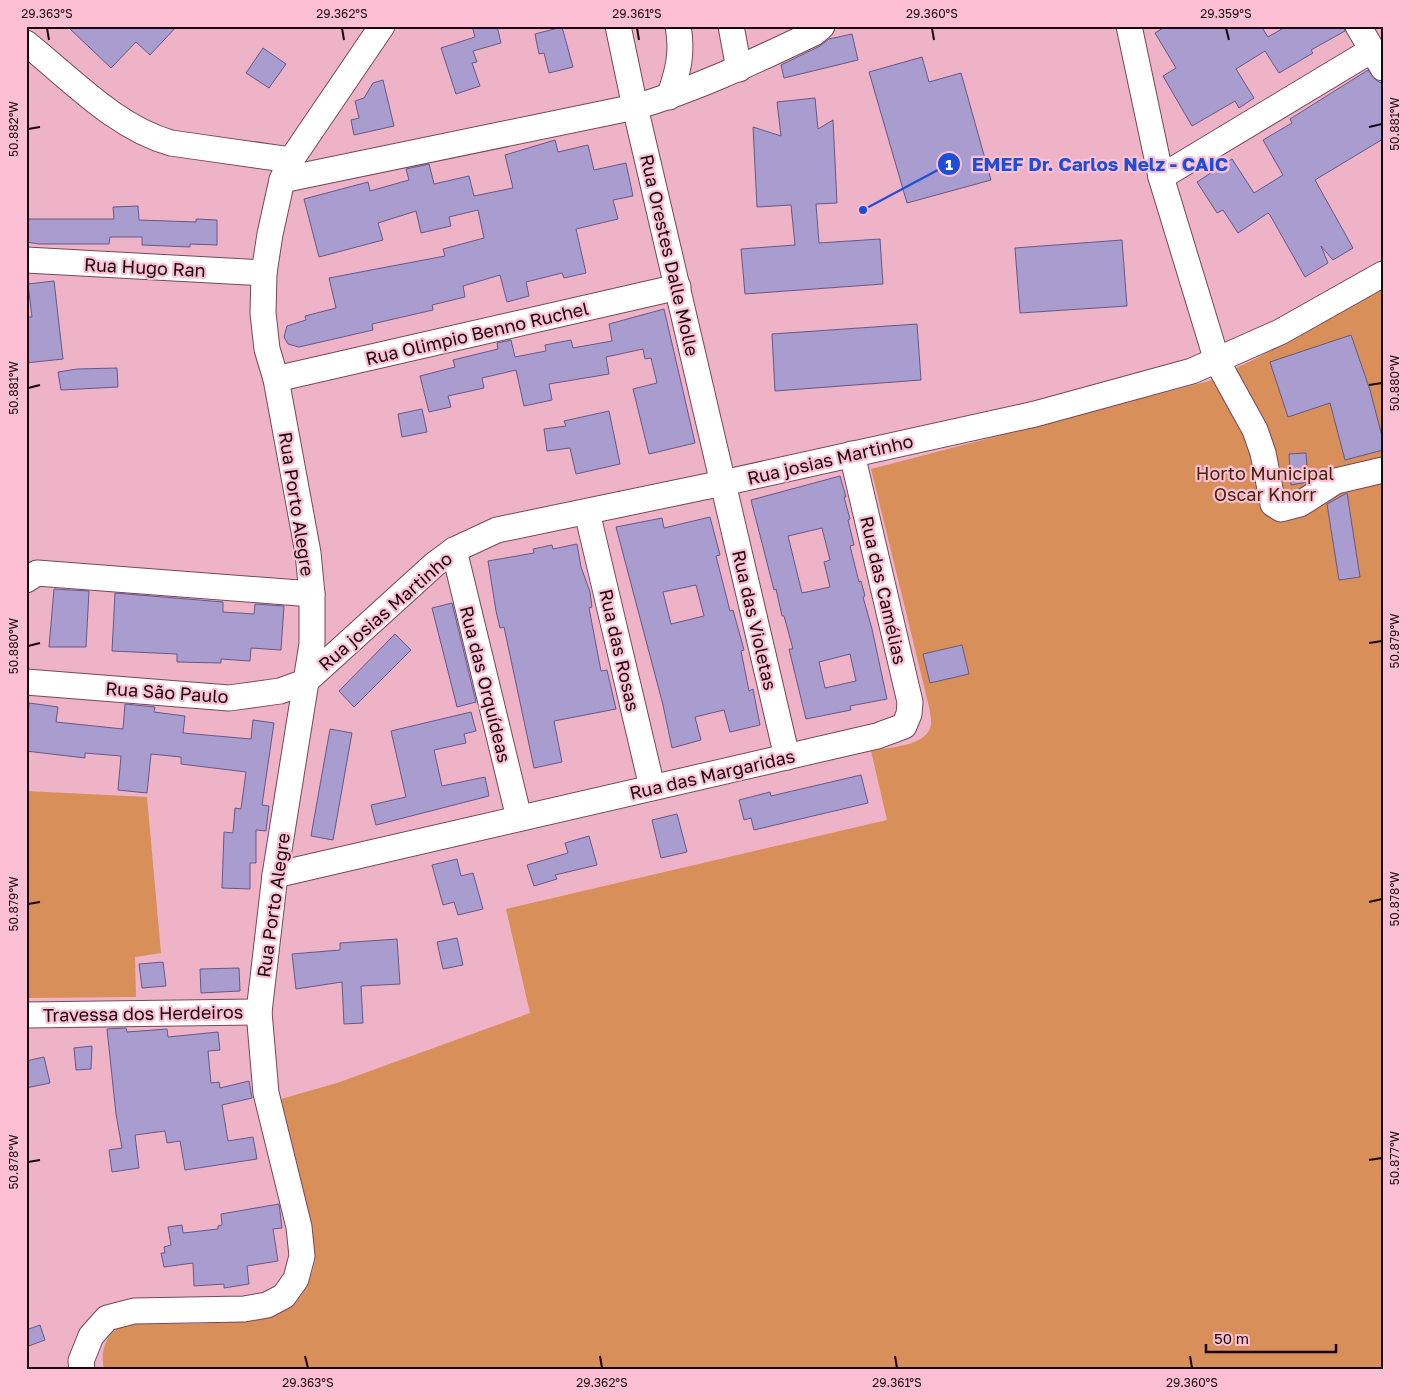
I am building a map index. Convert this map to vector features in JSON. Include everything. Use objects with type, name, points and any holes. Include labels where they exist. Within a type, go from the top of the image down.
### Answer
[{"type":"street","name":"Rua Porto Alegre","points":[[82,1370],[81,1361],[91,1336],[107,1318],[134,1311],[244,1309],[267,1304],[284,1296],[296,1279],[302,1256],[299,1227],[266,1093],[259,1012],[275,875],[312,644],[312,594],[308,553],[276,380],[267,349],[263,313],[264,273],[270,234],[287,170],[382,26]]},
{"type":"street","name":"Rua Orestes Dalle Molle","points":[[618,26],[635,107],[723,483]]},
{"type":"street","points":[[669,97],[679,69],[681,50],[678,26]]},
{"type":"street","points":[[731,26],[739,70]]},
{"type":"street","points":[[26,43],[107,109],[133,128],[153,138],[287,170],[635,107],[669,97],[739,70],[814,33],[822,26]]},
{"type":"street","points":[[1129,26],[1161,177],[1217,361],[1255,430],[1263,453],[1273,504],[1276,508],[1281,509],[1300,504],[1336,481],[1383,470]]},
{"type":"street","points":[[1161,177],[1378,59],[1358,26]]},
{"type":"street","name":"Rua Hugo Ran","points":[[26,260],[264,273]]},
{"type":"street","name":"Rua josias Martinho","points":[[305,682],[454,550],[497,530],[723,483],[1035,414],[1192,371],[1280,332],[1383,274]]},
{"type":"street","name":"Rua Olimpio Benno Ruchel","points":[[276,380],[678,288]]},
{"type":"street","name":"Rua das Camélias","points":[[852,454],[910,702],[909,714],[904,726]]},
{"type":"street","name":"Rua das Violetas","points":[[723,483],[787,756]]},
{"type":"street","name":"Rua das Rosas","points":[[587,512],[652,787]]},
{"type":"street","name":"Rua das Orquídeas","points":[[454,550],[519,818]]},
{"type":"street","points":[[26,580],[37,573],[312,594]]},
{"type":"street","name":"Rua São Paulo","points":[[26,682],[229,698],[280,691],[305,682]]},
{"type":"street","name":"Rua das Margaridas","points":[[275,875],[877,736],[904,726]]},
{"type":"street","name":"Travessa dos Herdeiros","points":[[26,1015],[259,1012]]},
{"type":"green space","name":"Horto Municipal Oscar Knorr","points":[[1383,289],[1383,1370],[104,1370],[103,1354],[107,1339],[114,1331],[125,1325],[139,1323],[196,1324],[254,1319],[286,1309],[296,1302],[308,1283],[315,1261],[281,1099],[337,1083],[530,1013],[506,909],[887,820],[871,751],[915,742],[928,732],[931,721],[871,469],[1209,381],[1255,359]]},
{"type":"green space","points":[[26,791],[147,797],[161,953],[135,957],[136,997],[26,998]]},
{"type":"building","points":[[67,26],[177,26],[150,55],[136,42],[111,68]]},
{"type":"building","points":[[472,26],[497,26],[501,43],[473,51],[477,62],[472,63],[480,86],[456,94],[441,48],[475,37]]},
{"type":"building","points":[[1166,26],[1261,26],[1268,37],[1287,26],[1344,26],[1345,31],[1311,50],[1313,53],[1279,73],[1265,51],[1236,69],[1254,98],[1239,108],[1235,101],[1192,126],[1163,76],[1176,68],[1155,33]]},
{"type":"building","points":[[562,27],[573,67],[549,73],[544,53],[539,54],[535,34]]},
{"type":"building","points":[[852,34],[858,60],[784,78],[781,65],[820,46],[829,39]]},
{"type":"building","points":[[263,48],[286,64],[269,88],[246,73]]},
{"type":"building","points":[[922,57],[929,82],[961,73],[991,180],[907,203],[869,72]]},
{"type":"building","points":[[1368,70],[1376,80],[1383,84],[1383,139],[1315,180],[1353,248],[1333,260],[1321,246],[1328,263],[1305,277],[1268,213],[1238,233],[1223,210],[1217,213],[1197,182],[1232,159],[1254,193],[1283,175],[1263,140],[1292,123],[1290,119]]},
{"type":"building","points":[[383,80],[394,126],[354,135],[351,120],[359,118],[355,101],[364,98],[373,83]]},
{"type":"building","points":[[815,98],[818,129],[833,120],[837,203],[816,204],[819,243],[880,239],[883,284],[745,294],[741,249],[795,245],[791,205],[757,207],[753,127],[781,136],[777,102]]},
{"type":"building","points":[[555,140],[558,152],[588,145],[594,170],[626,163],[633,196],[613,200],[618,219],[576,229],[586,273],[564,278],[562,273],[526,282],[529,296],[507,302],[500,275],[463,286],[465,297],[432,305],[433,310],[372,324],[373,330],[299,347],[288,344],[284,337],[287,326],[306,320],[305,316],[336,308],[329,278],[445,256],[443,249],[484,238],[478,210],[449,217],[451,226],[421,233],[416,211],[378,223],[383,240],[319,257],[304,199],[368,182],[370,191],[409,180],[406,169],[429,164],[434,184],[469,176],[474,196],[513,188],[505,155]]},
{"type":"building","points":[[138,206],[139,220],[196,222],[196,219],[217,220],[217,245],[190,244],[190,247],[142,245],[142,237],[110,237],[109,244],[39,244],[26,242],[26,219],[114,219],[113,207]]},
{"type":"building","points":[[1122,240],[1127,306],[1020,313],[1015,248]]},
{"type":"building","points":[[54,281],[63,359],[26,363],[26,317],[32,317],[28,284]]},
{"type":"building","points":[[664,309],[695,443],[649,454],[633,389],[657,383],[651,358],[645,359],[643,349],[606,357],[609,374],[549,384],[552,400],[524,406],[516,370],[482,378],[484,388],[448,396],[451,407],[429,412],[420,376],[455,367],[453,360],[498,349],[497,343],[511,340],[515,357],[546,351],[545,345],[571,340],[573,348],[612,341],[609,324]]},
{"type":"building","points":[[917,324],[921,380],[775,391],[772,334]]},
{"type":"building","points":[[1351,335],[1370,390],[1383,440],[1383,450],[1345,460],[1330,403],[1288,417],[1270,362]]},
{"type":"building","points":[[117,368],[118,387],[61,390],[58,372],[77,369]]},
{"type":"building","points":[[422,409],[427,432],[402,437],[398,414]]},
{"type":"building","points":[[609,411],[620,464],[576,474],[570,448],[547,451],[544,429],[566,426],[564,421]]},
{"type":"building","points":[[1306,453],[1308,482],[1291,485],[1289,454]]},
{"type":"building","points":[[840,476],[846,497],[844,497],[854,545],[850,546],[859,582],[861,581],[865,596],[863,597],[887,699],[850,706],[851,710],[806,719],[789,649],[793,649],[784,616],[782,616],[776,589],[774,590],[751,500]],"holes":[[[822,528],[830,560],[824,562],[830,587],[802,593],[788,536]],[[850,654],[856,681],[825,688],[819,662]]]},
{"type":"building","points":[[1347,493],[1360,577],[1339,580],[1327,504]]},
{"type":"building","points":[[710,517],[720,555],[716,556],[730,611],[733,610],[744,650],[741,651],[749,691],[753,689],[760,725],[730,732],[724,710],[695,717],[701,740],[672,748],[663,705],[616,527],[662,518],[664,528]],"holes":[[[696,585],[704,616],[671,624],[663,592]]]},
{"type":"building","points":[[577,544],[581,567],[590,592],[592,607],[589,608],[601,671],[607,670],[616,709],[554,721],[562,762],[534,768],[504,627],[500,628],[496,611],[488,561],[534,553],[533,549],[552,545],[553,549]]},
{"type":"building","points":[[54,589],[89,591],[86,647],[49,647]]},
{"type":"building","points":[[115,593],[223,602],[223,612],[254,614],[255,604],[284,606],[281,650],[251,648],[250,661],[221,659],[221,663],[177,662],[177,654],[112,651]]},
{"type":"building","points":[[452,603],[476,702],[457,707],[432,608]]},
{"type":"building","points":[[395,634],[411,650],[354,707],[339,691]]},
{"type":"building","points":[[962,645],[969,674],[930,683],[923,654]]},
{"type":"building","points":[[29,703],[58,707],[56,722],[123,729],[125,704],[155,707],[154,712],[185,716],[183,733],[251,739],[253,720],[274,723],[262,805],[269,806],[266,831],[256,830],[256,863],[250,863],[250,889],[222,888],[224,832],[233,833],[235,808],[241,809],[246,772],[181,764],[181,757],[151,754],[147,793],[118,790],[121,756],[85,753],[85,758],[26,751]]},
{"type":"building","points":[[471,712],[476,731],[464,734],[466,743],[434,750],[442,786],[485,777],[489,796],[376,825],[371,805],[406,797],[391,731]]},
{"type":"building","points":[[330,729],[352,733],[333,840],[311,836]]},
{"type":"building","points":[[861,775],[868,803],[754,830],[751,818],[744,820],[739,800],[770,792],[771,796]]},
{"type":"building","points":[[677,814],[687,852],[661,858],[652,820]]},
{"type":"building","points":[[589,836],[597,865],[555,875],[557,879],[534,886],[527,865],[568,853],[565,843]]},
{"type":"building","points":[[457,859],[461,876],[473,873],[483,909],[458,915],[454,902],[443,905],[432,865]]},
{"type":"building","points":[[457,938],[463,965],[443,969],[437,942]]},
{"type":"building","points":[[397,939],[400,984],[361,986],[363,1023],[344,1024],[342,982],[296,989],[292,954],[340,950],[340,943]]},
{"type":"building","points":[[163,962],[166,986],[142,988],[139,964]]},
{"type":"building","points":[[239,968],[240,991],[201,993],[200,969]]},
{"type":"building","points":[[126,1028],[127,1032],[167,1029],[168,1037],[218,1032],[220,1050],[208,1051],[211,1083],[219,1082],[220,1088],[249,1081],[252,1098],[222,1105],[228,1141],[253,1137],[257,1159],[185,1170],[180,1141],[167,1143],[165,1131],[135,1135],[139,1168],[112,1172],[109,1150],[122,1148],[116,1114],[107,1029]]},
{"type":"building","points":[[92,1046],[91,1069],[76,1070],[74,1048]]},
{"type":"building","points":[[44,1057],[50,1083],[26,1088],[26,1061]]},
{"type":"building","points":[[279,1204],[282,1228],[273,1229],[278,1261],[247,1266],[249,1284],[224,1288],[224,1284],[194,1286],[193,1263],[164,1267],[161,1253],[165,1253],[164,1247],[171,1245],[168,1227],[182,1225],[183,1233],[218,1229],[218,1226],[222,1225],[221,1214]]},
{"type":"building","points":[[40,1325],[45,1340],[26,1347],[26,1330]]},
{"type":"place","name":"EMEF Dr. Carlos Nelz - CAIC","points":[[863,210]]}]
